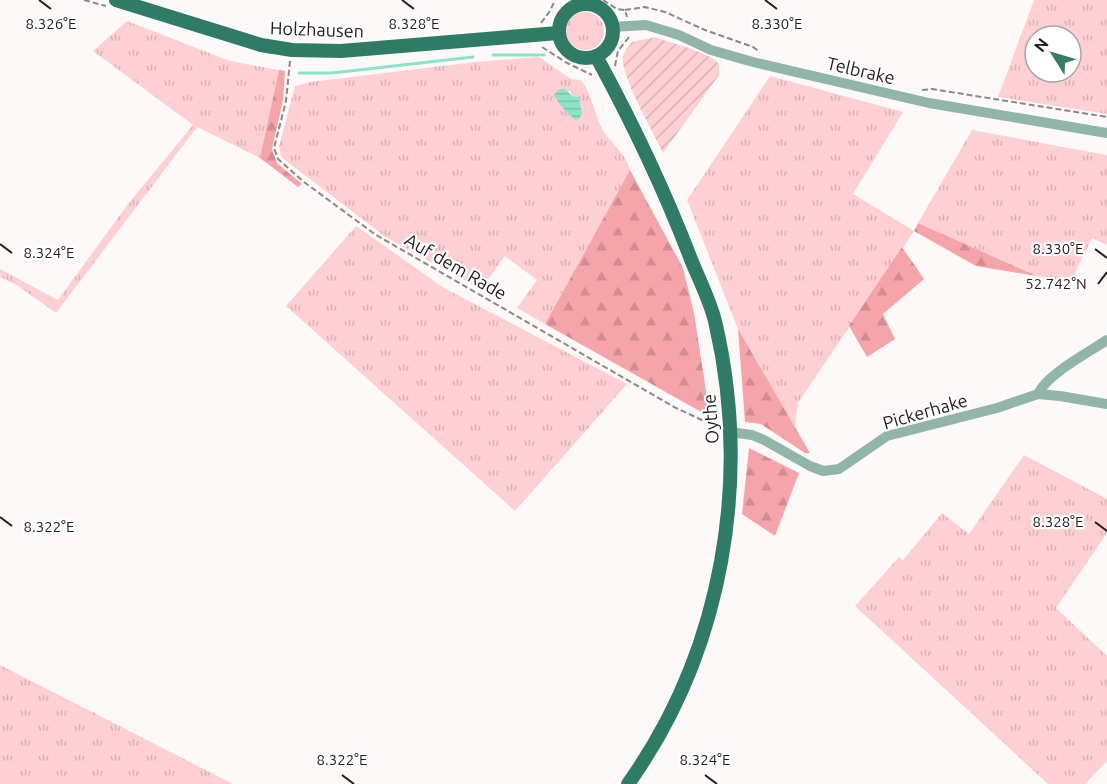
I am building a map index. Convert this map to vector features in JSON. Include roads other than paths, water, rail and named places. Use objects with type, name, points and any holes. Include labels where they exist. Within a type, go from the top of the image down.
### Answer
[{"type":"main road","name":"Holzhausen","points":[[116,0],[143,4],[261,45],[292,50],[340,51],[558,33]]},
{"type":"main road","points":[[572,3],[598,7],[610,19],[612,27],[609,44],[596,56],[588,58],[571,54],[560,41],[558,33],[562,17],[572,3]]},
{"type":"main road","name":"Oythe","points":[[596,56],[674,214],[714,319],[725,383],[730,432],[730,489],[726,534],[718,581],[696,654],[669,718],[628,784]]},
{"type":"street","name":"Telbrake","points":[[612,27],[646,25],[678,35],[711,50],[753,62],[929,103],[1107,133]]},
{"type":"street","points":[[1038,394],[1040,389],[1055,376],[1107,340]]},
{"type":"street","name":"Pickerhake","points":[[730,432],[752,435],[765,440],[823,471],[839,469],[887,436],[997,408],[1038,394],[1107,404]]},
{"type":"waterway","points":[[493,55],[544,55]]},
{"type":"waterway","points":[[299,73],[332,73],[473,57]]}]
